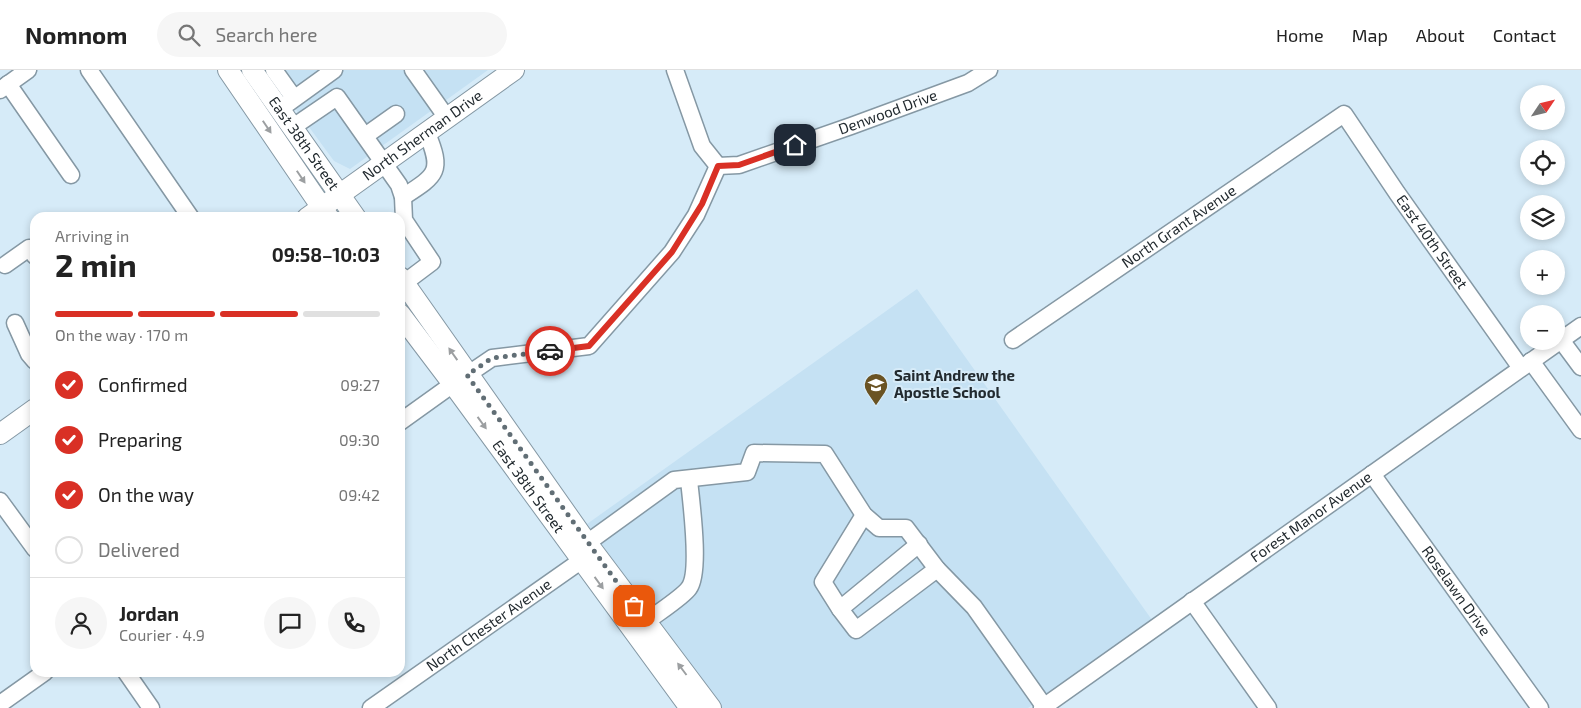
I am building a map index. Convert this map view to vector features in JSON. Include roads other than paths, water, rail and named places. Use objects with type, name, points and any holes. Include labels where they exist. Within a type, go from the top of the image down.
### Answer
[{"type":"main road","name":"East 38th Street","points":[[228,70],[319,212]]},
{"type":"main road","name":"East 38th Street","points":[[252,70],[287,103],[293,127],[352,212]]},
{"type":"main road","name":"North Sherman Drive","points":[[322,212],[339,195],[514,70]]},
{"type":"main road","name":"East 38th Street","points":[[405,285],[460,379],[584,551],[690,708]]},
{"type":"main road","name":"East 38th Street","points":[[405,319],[460,379]]},
{"type":"main road","points":[[0,434],[30,413]]},
{"type":"main road","name":"East 38th Street","points":[[584,551],[646,622],[711,708]]},
{"type":"street","points":[[28,70],[4,87],[71,175]]},
{"type":"street","points":[[89,70],[187,212]]},
{"type":"street","points":[[274,70],[287,103],[334,70]]},
{"type":"street","points":[[413,70],[448,118]]},
{"type":"street","points":[[405,418],[492,358],[589,346],[672,252],[702,204],[718,166],[702,146],[675,70]]},
{"type":"street","name":"Denwood Drive","points":[[718,166],[739,165],[851,126],[974,80],[989,70]]},
{"type":"street","points":[[293,127],[337,97],[399,185],[403,197],[404,212]]},
{"type":"street","points":[[365,136],[396,114]]},
{"type":"street","name":"North Grant Avenue","points":[[1013,340],[1344,114]]},
{"type":"street","name":"East 40th Street","points":[[1344,114],[1397,193],[1526,364],[1581,430]]},
{"type":"street","points":[[403,197],[423,184],[436,167],[436,156],[427,133]]},
{"type":"street","points":[[405,222],[432,262],[405,278]]},
{"type":"street","points":[[5,265],[25,249],[30,249]]},
{"type":"street","points":[[15,323],[30,355]]},
{"type":"street","name":"Forest Manor Avenue","points":[[1565,337],[1581,326]]},
{"type":"street","points":[[1565,345],[1581,367]]},
{"type":"street","name":"Forest Manor Avenue","points":[[1043,707],[1546,350]]},
{"type":"street","name":"North Chester Avenue","points":[[371,708],[584,551],[674,480],[689,480],[747,472],[754,453],[825,454],[864,515]]},
{"type":"street","name":"Roselawn Drive","points":[[1372,474],[1540,708]]},
{"type":"street","points":[[646,622],[690,588],[694,562],[689,480]]},
{"type":"street","points":[[0,501],[29,528]]},
{"type":"street","points":[[937,569],[856,630],[823,582],[864,515],[880,528],[906,528],[937,569],[974,607],[1043,707]]},
{"type":"street","points":[[840,609],[918,544]]},
{"type":"street","points":[[1192,601],[1268,708]]},
{"type":"street","points":[[0,704],[38,677]]},
{"type":"street","points":[[130,677],[152,708]]},
{"type":"place","name":"Saint Andrew the Apostle School","points":[[876,406]]}]
